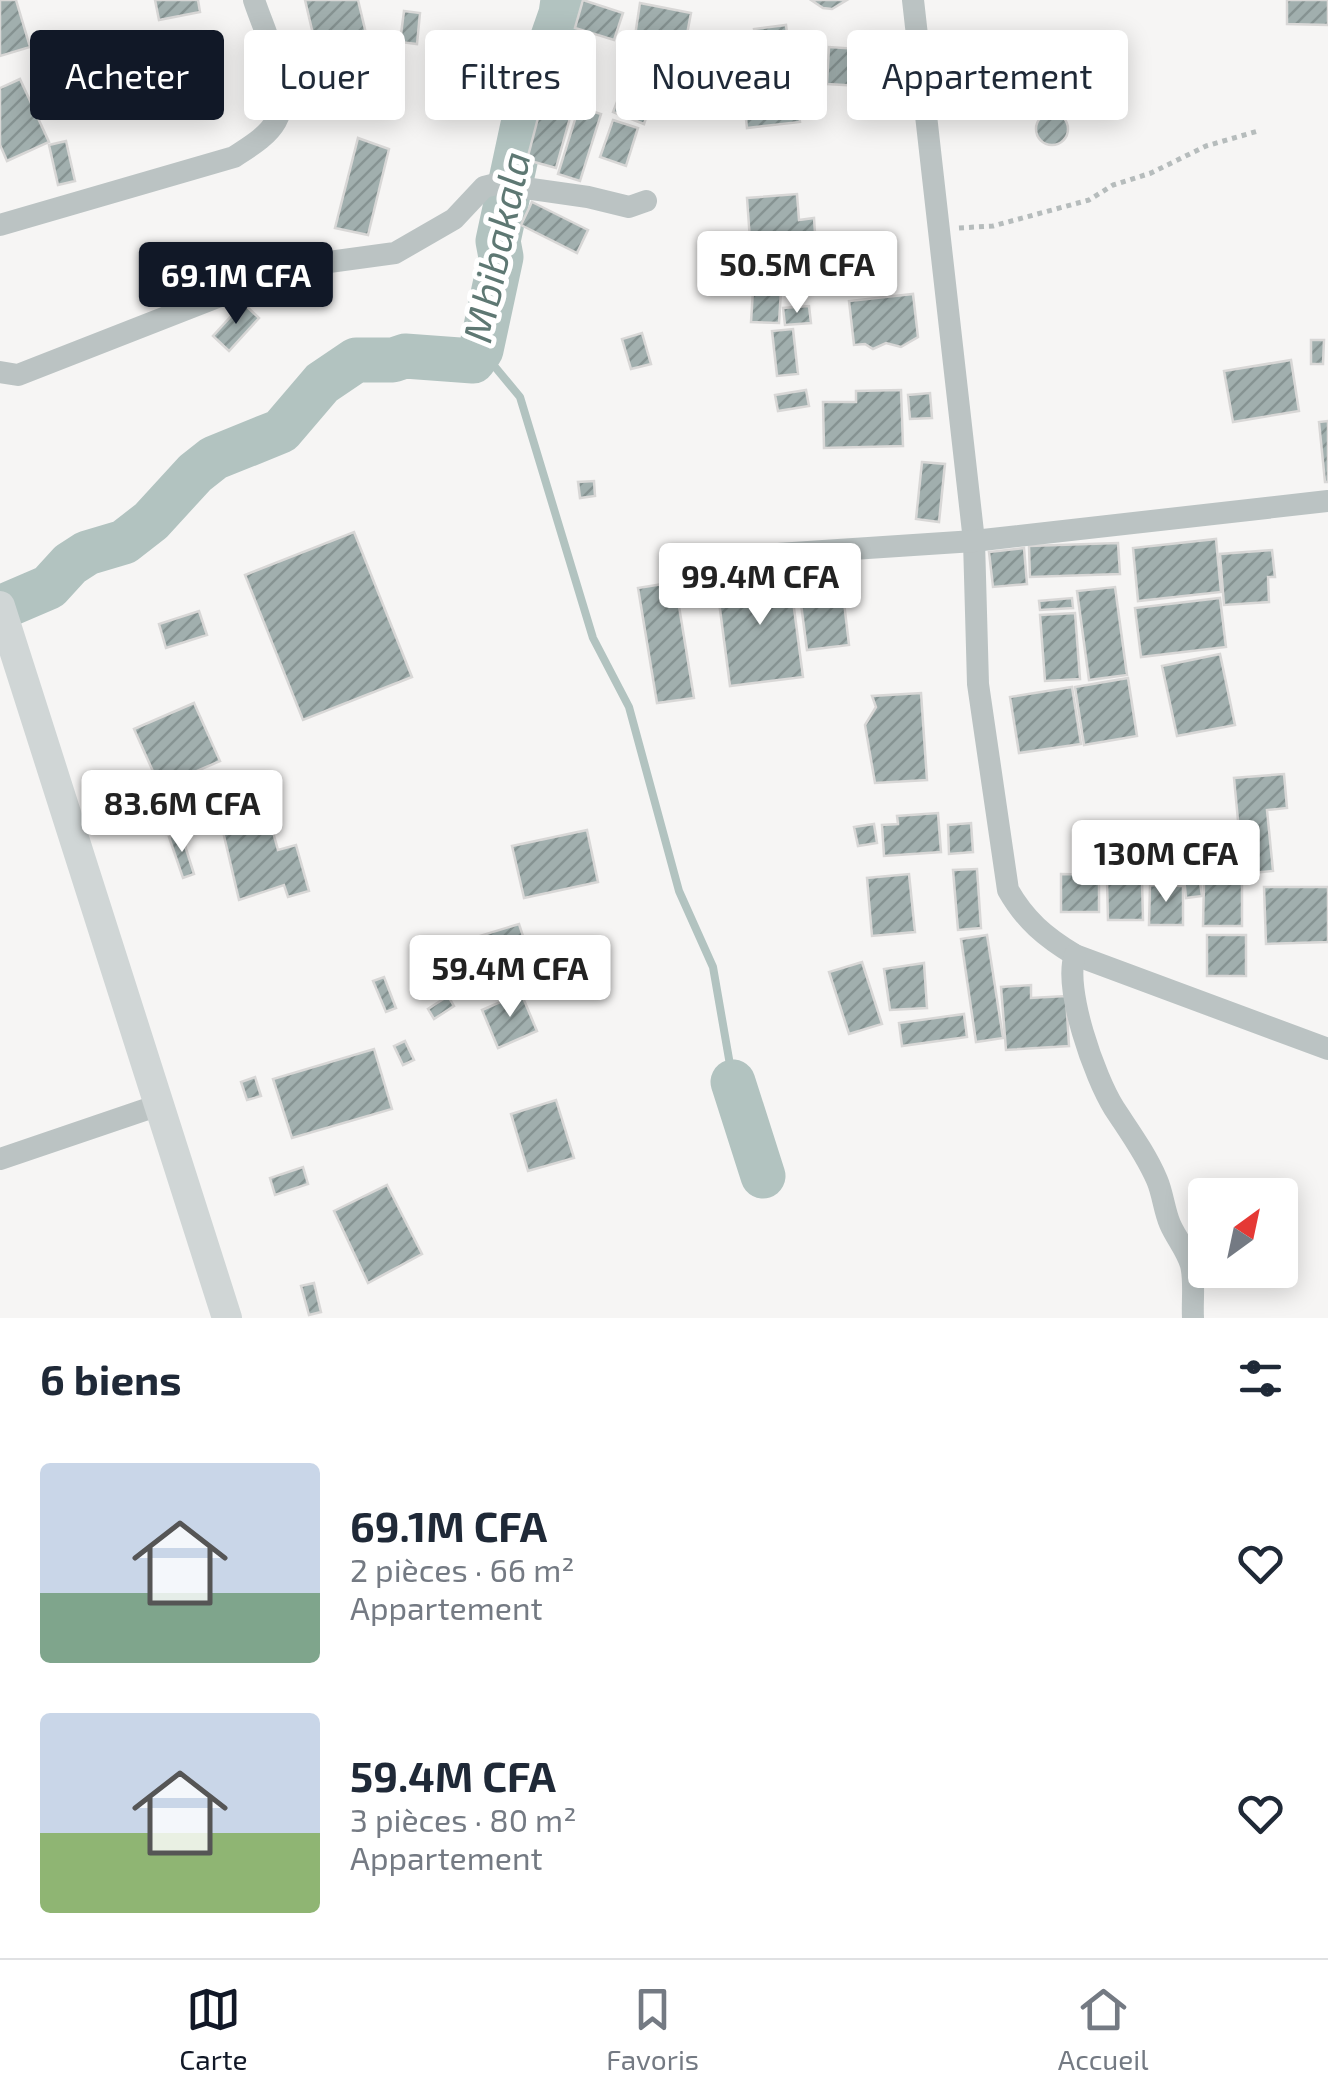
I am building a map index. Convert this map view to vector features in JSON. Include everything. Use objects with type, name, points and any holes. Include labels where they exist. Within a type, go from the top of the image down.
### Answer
[{"type":"main road","points":[[2,612],[228,1318]]},
{"type":"street","points":[[0,225],[234,156],[263,138],[278,119],[283,89],[254,0]]},
{"type":"street","points":[[913,0],[974,541],[978,684],[1008,890],[1022,914],[1044,936],[1075,955],[1328,1049]]},
{"type":"street","points":[[0,372],[18,374],[289,270],[395,253],[454,219],[484,187],[496,184],[629,207],[646,201]]},
{"type":"street","points":[[672,561],[974,541],[1328,501]]},
{"type":"street","points":[[1075,955],[1070,968],[1073,998],[1088,1047],[1112,1104],[1157,1179],[1171,1226],[1188,1256],[1192,1268],[1193,1318]]},
{"type":"street","points":[[0,1159],[160,1105]]},
{"type":"path","points":[[936,227],[992,226],[1039,215],[1089,200],[1113,185],[1152,173],[1170,161],[1233,136],[1258,131]]},
{"type":"building","points":[[0,0],[16,0],[30,47],[0,56]]},
{"type":"building","points":[[155,0],[198,0],[200,12],[159,20]]},
{"type":"building","points":[[305,0],[358,0],[365,30],[312,30]]},
{"type":"building","points":[[583,0],[623,13],[614,40],[596,34],[596,30],[575,28]]},
{"type":"building","points":[[811,0],[847,0],[832,9]]},
{"type":"building","points":[[1287,0],[1328,0],[1328,25],[1287,24]]},
{"type":"building","points":[[640,3],[691,13],[688,30],[636,30]]},
{"type":"building","points":[[404,11],[420,13],[417,44],[405,43],[405,30],[402,30]]},
{"type":"building","points":[[786,25],[787,30],[754,30]]},
{"type":"building","points":[[829,47],[847,48],[847,85],[827,84]]},
{"type":"building","points":[[20,79],[30,101],[30,120],[39,120],[49,142],[7,161],[0,145],[0,88]]},
{"type":"building","points":[[596,112],[601,114],[580,181],[558,174],[575,120],[596,120]]},
{"type":"building","points":[[537,120],[569,120],[556,168],[527,160]]},
{"type":"building","points":[[613,120],[638,128],[626,166],[600,157]]},
{"type":"building","points":[[746,120],[800,120],[800,122],[747,128]]},
{"type":"building","points":[[1039,120],[1067,123],[1067,135],[1058,144],[1046,144],[1037,135]]},
{"type":"building","points":[[358,138],[389,149],[368,235],[335,228]]},
{"type":"building","points":[[66,141],[75,181],[58,185],[49,145]]},
{"type":"building","points":[[797,194],[799,220],[814,218],[817,264],[752,268],[747,198]]},
{"type":"building","points":[[532,202],[588,230],[577,253],[521,225]]},
{"type":"building","points":[[753,290],[781,291],[779,323],[751,322]]},
{"type":"building","points":[[913,294],[918,337],[901,347],[886,343],[873,349],[865,344],[854,345],[849,301]]},
{"type":"building","points":[[243,303],[259,318],[229,351],[213,336]]},
{"type":"building","points":[[809,306],[811,323],[785,325],[783,308]]},
{"type":"building","points":[[793,329],[798,374],[777,376],[772,331]]},
{"type":"building","points":[[642,333],[651,364],[631,369],[622,339]]},
{"type":"building","points":[[1311,340],[1324,340],[1323,364],[1311,364]]},
{"type":"building","points":[[1291,360],[1299,411],[1233,422],[1224,371]]},
{"type":"building","points":[[806,390],[809,406],[778,411],[775,395]]},
{"type":"building","points":[[901,390],[903,446],[824,448],[823,402],[856,402],[856,391]]},
{"type":"building","points":[[930,393],[932,418],[910,419],[908,395]]},
{"type":"building","points":[[1328,421],[1328,482],[1325,482],[1319,422]]},
{"type":"building","points":[[922,462],[945,464],[939,522],[916,519]]},
{"type":"building","points":[[594,481],[595,496],[580,498],[578,482]]},
{"type":"building","points":[[354,532],[412,677],[303,720],[245,575]]},
{"type":"building","points":[[1216,539],[1221,592],[1138,601],[1133,548]]},
{"type":"building","points":[[1118,543],[1120,574],[1030,577],[1029,546]]},
{"type":"building","points":[[1024,548],[1027,584],[993,587],[989,552]]},
{"type":"building","points":[[1272,550],[1275,577],[1268,577],[1269,602],[1224,605],[1220,554]]},
{"type":"building","points":[[840,568],[849,645],[807,650],[797,573]]},
{"type":"building","points":[[789,570],[803,677],[730,686],[716,579]]},
{"type":"building","points":[[675,582],[694,698],[657,703],[638,588]]},
{"type":"building","points":[[1115,587],[1127,675],[1089,680],[1077,591]]},
{"type":"building","points":[[1072,598],[1073,608],[1040,610],[1039,601]]},
{"type":"building","points":[[1220,598],[1226,647],[1141,657],[1135,608]]},
{"type":"building","points":[[199,611],[207,635],[166,648],[159,624]]},
{"type":"building","points":[[1075,613],[1080,679],[1045,681],[1040,615]]},
{"type":"building","points":[[1220,654],[1235,725],[1177,736],[1162,666]]},
{"type":"building","points":[[1128,678],[1137,736],[1084,745],[1075,687]]},
{"type":"building","points":[[1072,687],[1081,744],[1019,753],[1010,697]]},
{"type":"building","points":[[921,693],[927,780],[875,783],[865,725],[876,707],[872,696]]},
{"type":"building","points":[[194,703],[220,761],[160,787],[134,729]]},
{"type":"building","points":[[1284,774],[1287,808],[1267,810],[1273,871],[1243,874],[1234,778]]},
{"type":"building","points":[[266,807],[278,850],[296,845],[309,891],[288,897],[284,885],[239,900],[221,823]]},
{"type":"building","points":[[938,813],[941,852],[884,856],[882,825],[898,824],[897,816]]},
{"type":"building","points":[[971,823],[973,852],[949,854],[948,825]]},
{"type":"building","points":[[874,824],[877,843],[858,846],[854,827]]},
{"type":"building","points":[[587,830],[598,882],[524,898],[512,846]]},
{"type":"building","points":[[181,833],[194,874],[183,878],[169,837]]},
{"type":"building","points":[[977,869],[981,928],[958,930],[953,870]]},
{"type":"building","points":[[909,874],[915,932],[872,936],[867,878]]},
{"type":"building","points":[[1061,874],[1099,875],[1099,912],[1061,912]]},
{"type":"building","points":[[1199,875],[1202,896],[1186,898],[1184,877]]},
{"type":"building","points":[[1142,880],[1143,920],[1108,920],[1107,881]]},
{"type":"building","points":[[1204,882],[1242,883],[1242,926],[1203,926]]},
{"type":"building","points":[[1150,885],[1183,886],[1183,925],[1149,925]]},
{"type":"building","points":[[1264,887],[1328,887],[1328,942],[1266,944]]},
{"type":"building","points":[[519,924],[536,976],[489,990],[473,938]]},
{"type":"building","points":[[987,935],[1003,1038],[976,1042],[961,939]]},
{"type":"building","points":[[1207,935],[1246,935],[1246,976],[1207,976]]},
{"type":"building","points":[[862,962],[882,1024],[849,1034],[829,972]]},
{"type":"building","points":[[924,963],[927,1008],[890,1010],[884,969]]},
{"type":"building","points":[[384,977],[396,1008],[386,1012],[373,981]]},
{"type":"building","points":[[1031,985],[1031,998],[1066,996],[1069,1046],[1006,1050],[1001,987]]},
{"type":"building","points":[[521,993],[537,1031],[498,1048],[482,1010]]},
{"type":"building","points":[[448,996],[454,1006],[434,1019],[428,1009]]},
{"type":"building","points":[[964,1014],[967,1037],[902,1046],[899,1023]]},
{"type":"building","points":[[405,1041],[414,1060],[403,1065],[394,1046]]},
{"type":"building","points":[[374,1049],[392,1109],[292,1138],[273,1079]]},
{"type":"building","points":[[255,1077],[261,1096],[247,1100],[241,1082]]},
{"type":"building","points":[[556,1100],[574,1158],[528,1171],[511,1114]]},
{"type":"building","points":[[303,1167],[308,1184],[275,1195],[270,1178]]},
{"type":"building","points":[[387,1185],[422,1254],[368,1283],[334,1211]]},
{"type":"building","points":[[314,1283],[321,1312],[309,1315],[301,1286]]},
{"type":"waterway","name":"Mbibakala","points":[[0,608],[49,587],[70,564],[87,553],[124,542],[151,521],[214,458],[281,431],[322,383],[356,360],[393,360],[405,356],[473,361],[481,350],[501,257],[498,241],[524,120],[563,0]]},
{"type":"waterway","points":[[481,350],[520,397],[593,638],[629,707],[679,891],[713,967],[733,1082]]},
{"type":"waterway","points":[[733,1082],[763,1176]]}]
